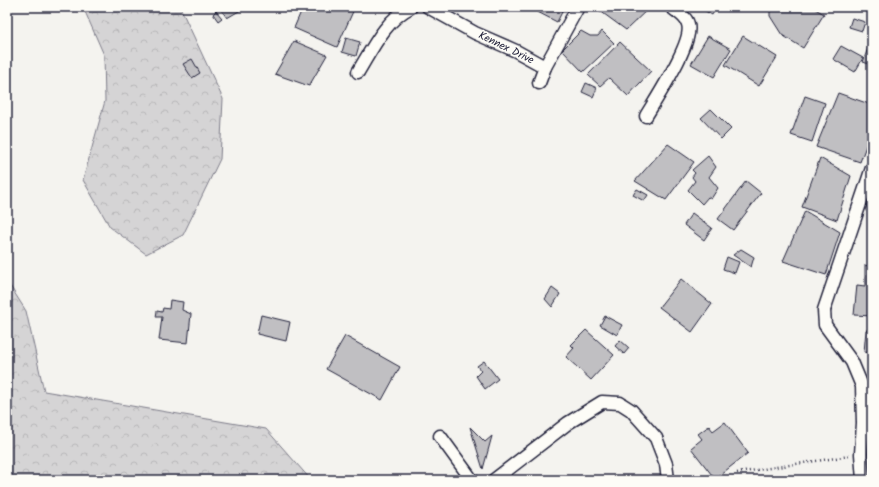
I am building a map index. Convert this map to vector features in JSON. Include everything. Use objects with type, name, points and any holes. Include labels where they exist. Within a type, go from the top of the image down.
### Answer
[{"type":"street","points":[[358,72],[384,30],[395,17],[411,7]]},
{"type":"street","name":"Kennex Drive","points":[[428,7],[475,33],[516,51],[545,67],[578,7]]},
{"type":"street","points":[[646,116],[676,64],[689,33],[688,24],[684,17],[671,7]]},
{"type":"street","points":[[539,82],[545,67]]},
{"type":"street","points":[[863,480],[861,454],[862,386],[852,362],[825,325],[824,310],[872,168]]},
{"type":"street","points":[[494,480],[568,423],[602,402],[620,402],[631,410],[656,438],[666,464],[668,480]]},
{"type":"street","points":[[440,436],[472,480]]},
{"type":"path","points":[[737,473],[861,454]]},
{"type":"green space","points":[[83,7],[180,7],[223,99],[220,159],[183,235],[146,254],[110,227],[83,180],[105,101],[104,55]]},
{"type":"green space","points":[[7,281],[26,311],[44,391],[266,429],[311,480],[7,480]]},
{"type":"building","points":[[219,7],[246,7],[227,18]]},
{"type":"building","points":[[303,7],[355,7],[337,47],[294,28]]},
{"type":"building","points":[[528,7],[561,7],[564,8],[557,22]]},
{"type":"building","points":[[650,7],[626,30],[596,8]]},
{"type":"building","points":[[699,7],[717,7],[712,15]]},
{"type":"building","points":[[770,7],[812,7],[824,14],[803,48],[782,35],[770,16]]},
{"type":"building","points":[[216,11],[222,18],[218,21],[213,14]]},
{"type":"building","points":[[852,18],[865,22],[862,31],[849,27]]},
{"type":"building","points":[[581,31],[590,36],[598,36],[602,31],[614,43],[583,72],[562,50]]},
{"type":"building","points":[[708,36],[731,49],[714,77],[691,64]]},
{"type":"building","points":[[743,36],[777,57],[759,86],[725,65]]},
{"type":"building","points":[[346,38],[360,42],[356,56],[342,52]]},
{"type":"building","points":[[294,41],[327,55],[309,86],[275,74]]},
{"type":"building","points":[[620,42],[651,71],[628,96],[609,78],[600,86],[588,75]]},
{"type":"building","points":[[869,45],[872,46],[872,65],[863,62]]},
{"type":"building","points":[[841,46],[863,58],[855,72],[833,59]]},
{"type":"building","points":[[192,59],[200,73],[192,78],[183,64]]},
{"type":"building","points":[[586,83],[597,88],[593,97],[582,92]]},
{"type":"building","points":[[838,93],[872,105],[872,130],[860,162],[816,147]]},
{"type":"building","points":[[805,96],[825,103],[812,142],[791,135]]},
{"type":"building","points":[[711,109],[731,129],[721,139],[701,118]]},
{"type":"building","points":[[668,144],[694,162],[666,200],[635,181]]},
{"type":"building","points":[[708,156],[716,167],[709,177],[718,188],[711,199],[708,197],[702,204],[688,190],[695,181],[692,177],[695,173],[692,170]]},
{"type":"building","points":[[820,158],[851,176],[837,220],[802,207]]},
{"type":"building","points":[[746,181],[761,193],[733,230],[718,219]]},
{"type":"building","points":[[637,189],[648,195],[644,201],[633,195]]},
{"type":"building","points":[[805,211],[840,232],[826,275],[783,261]]},
{"type":"building","points":[[692,213],[712,228],[704,240],[684,225]]},
{"type":"building","points":[[741,249],[754,257],[751,267],[733,255]]},
{"type":"building","points":[[727,257],[739,262],[735,273],[723,269]]},
{"type":"building","points":[[865,265],[872,267],[872,316],[854,315],[857,285],[865,286]]},
{"type":"building","points":[[681,279],[712,304],[692,332],[659,307]]},
{"type":"building","points":[[552,288],[560,294],[552,307],[545,299]]},
{"type":"building","points":[[170,300],[183,302],[182,310],[191,314],[188,343],[159,340],[162,317],[156,317],[157,311],[162,312],[163,308],[169,309]]},
{"type":"building","points":[[261,315],[290,322],[286,341],[257,334]]},
{"type":"building","points":[[605,316],[622,325],[617,335],[600,325]]},
{"type":"building","points":[[586,330],[614,355],[591,380],[566,357],[574,348],[571,345]]},
{"type":"building","points":[[866,330],[872,331],[872,353],[864,352]]},
{"type":"building","points":[[345,336],[400,367],[382,400],[326,369]]},
{"type":"building","points":[[620,340],[629,348],[624,354],[615,346]]},
{"type":"building","points":[[484,361],[498,379],[485,389],[476,376],[481,371],[477,366]]},
{"type":"building","points":[[725,422],[748,453],[715,479],[691,448],[702,439],[698,434],[709,426],[713,431]]},
{"type":"building","points":[[470,427],[485,442],[492,436],[483,469]]}]
